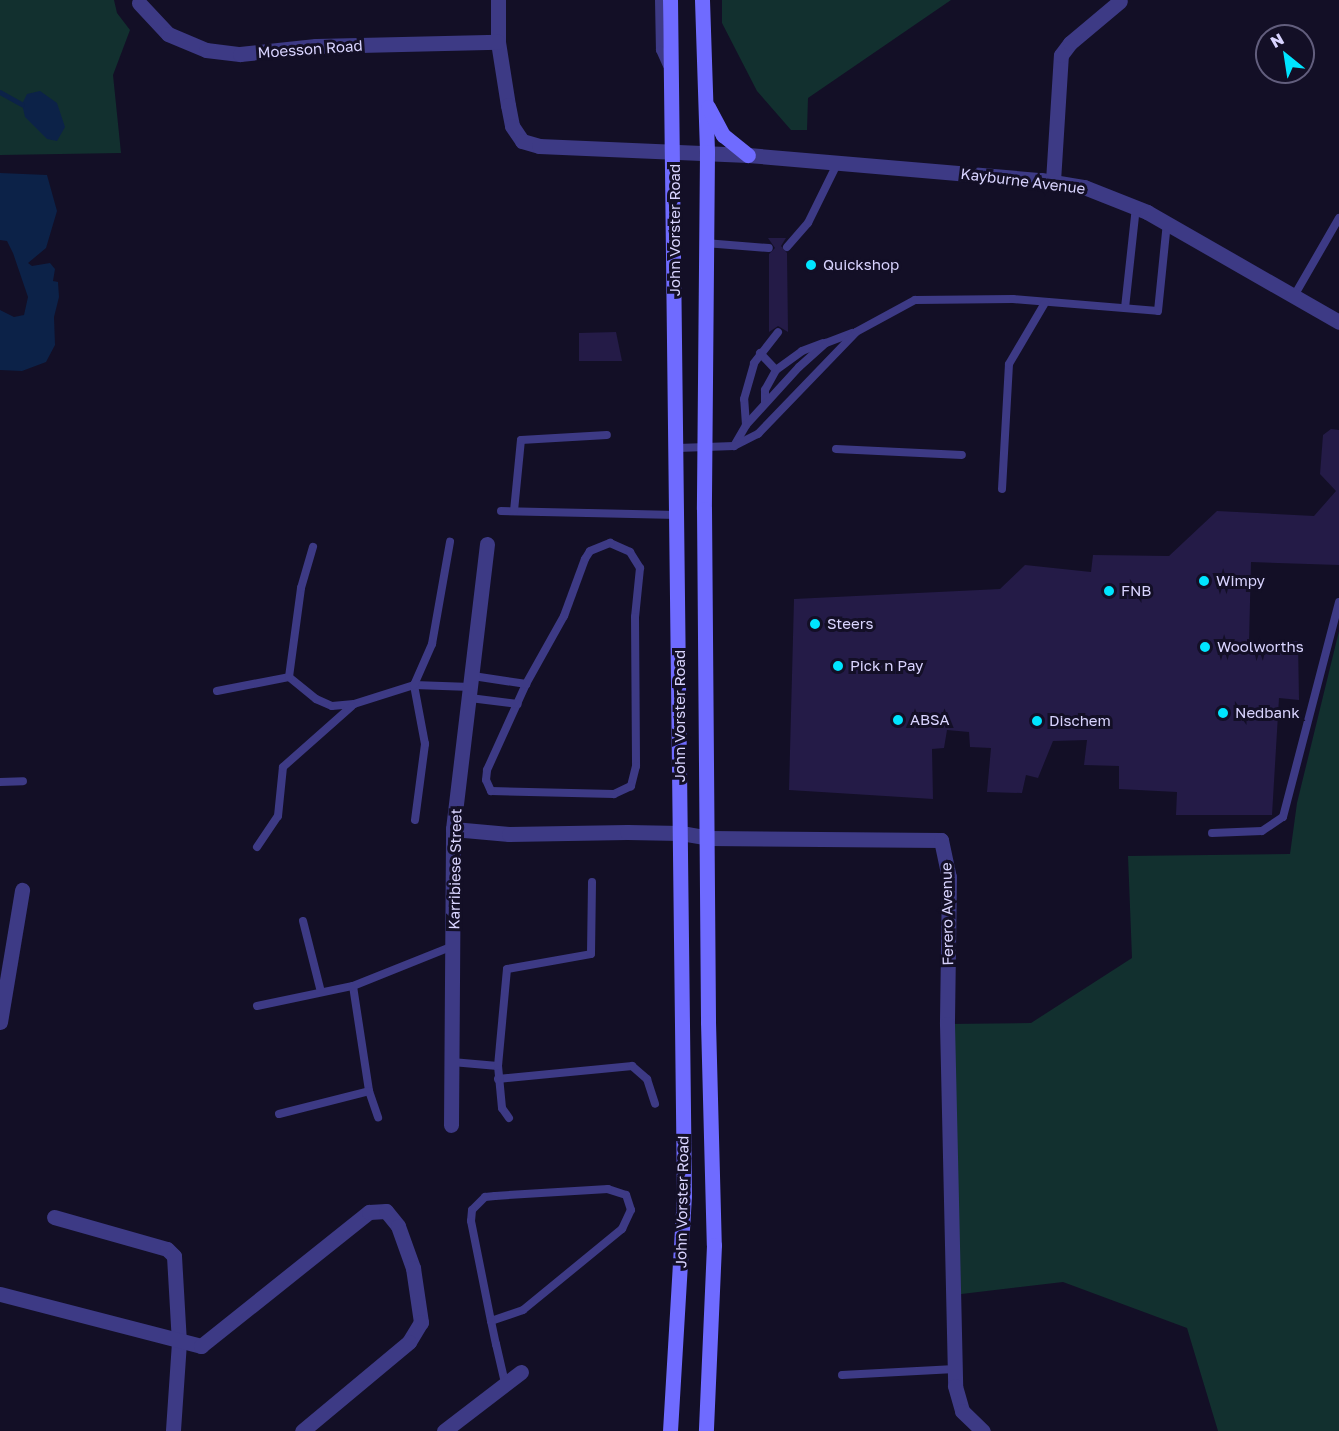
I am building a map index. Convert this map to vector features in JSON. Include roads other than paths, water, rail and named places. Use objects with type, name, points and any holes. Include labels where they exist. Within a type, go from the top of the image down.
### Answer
[{"type":"main road","name":"John Vorster Road","points":[[670,0],[675,150],[684,1196],[670,1431]]},
{"type":"main road","name":"John Vorster Road","points":[[702,0],[703,93],[707,152],[705,448],[714,1245],[706,1431]]},
{"type":"main road","points":[[703,93],[723,135],[748,154]]},
{"type":"street","points":[[498,0],[498,42]]},
{"type":"street","points":[[1053,181],[1061,55],[1070,43],[1120,1]]},
{"type":"street","name":"Moesson Road","points":[[139,3],[168,34],[206,50],[240,54],[316,46],[498,42]]},
{"type":"street","name":"Kayburne Avenue","points":[[498,42],[512,126],[522,141],[539,146],[748,154],[1053,181],[1102,192],[1136,207],[1339,322]]},
{"type":"street","name":"Karribiese Street","points":[[451,1125],[453,829],[472,687],[487,544]]},
{"type":"street","name":"Ferero Avenue","points":[[453,829],[509,834],[681,833],[708,838],[941,840],[949,877],[946,1024],[955,1370],[962,1411],[983,1431]]},
{"type":"street","points":[[0,1022],[22,890]]},
{"type":"street","points":[[0,1294],[179,1342],[207,1344],[369,1212],[386,1211],[398,1226],[413,1268],[421,1322],[410,1342],[302,1431]]},
{"type":"street","points":[[54,1217],[172,1253],[177,1267],[179,1342],[173,1431]]},
{"type":"street","points":[[444,1431],[521,1372]]},
{"type":"lane","points":[[659,0],[660,50],[672,78]]},
{"type":"lane","points":[[787,247],[808,223],[838,162]]},
{"type":"lane","points":[[1125,308],[1136,207]]},
{"type":"lane","points":[[1294,296],[1339,218]]},
{"type":"lane","points":[[678,448],[734,446],[770,423],[856,332],[886,312],[915,300],[977,298],[1158,311],[1167,223]]},
{"type":"lane","points":[[705,243],[769,248]]},
{"type":"lane","points":[[1002,489],[1009,364],[1045,303]]},
{"type":"lane","points":[[746,425],[746,389],[760,352],[778,332]]},
{"type":"lane","points":[[765,402],[765,390],[776,370],[802,351],[856,332]]},
{"type":"lane","points":[[734,446],[746,425],[765,402],[826,343]]},
{"type":"lane","points":[[760,352],[776,370]]},
{"type":"lane","points":[[514,512],[521,440],[607,435]]},
{"type":"lane","points":[[836,449],[962,455]]},
{"type":"lane","points":[[501,512],[677,515]]},
{"type":"lane","points":[[415,820],[425,744],[414,685],[432,644],[450,542]]},
{"type":"lane","points":[[599,545],[621,545],[640,568],[635,617],[636,766],[632,786],[614,794],[491,791],[486,780],[487,770],[526,684],[564,616],[585,559],[599,545]]},
{"type":"lane","points":[[289,677],[301,588],[313,547]]},
{"type":"lane","points":[[1212,833],[1262,831],[1283,817],[1339,602]]},
{"type":"lane","points":[[217,691],[289,677],[324,703],[341,707],[414,685],[472,687],[526,684]]},
{"type":"lane","points":[[472,687],[518,704]]},
{"type":"lane","points":[[257,847],[278,816],[284,767],[354,704]]},
{"type":"lane","points":[[0,782],[23,782]]},
{"type":"lane","points":[[509,1118],[502,1108],[498,1079],[507,969],[591,954],[592,882]]},
{"type":"lane","points":[[303,921],[321,993]]},
{"type":"lane","points":[[257,1006],[352,986],[454,945]]},
{"type":"lane","points":[[352,986],[369,1091],[378,1117]]},
{"type":"lane","points":[[452,1062],[498,1066]]},
{"type":"lane","points":[[498,1079],[632,1066],[647,1079],[655,1104]]},
{"type":"lane","points":[[279,1114],[369,1091]]},
{"type":"lane","points":[[491,1321],[523,1310],[622,1229],[632,1210],[626,1195],[608,1189],[495,1196],[476,1203],[471,1221],[491,1321],[505,1383]]},
{"type":"lane","points":[[842,1375],[955,1370]]},
{"type":"water","points":[[40,91],[57,103],[65,127],[57,141],[47,139],[25,117],[22,104],[27,94]]},
{"type":"water","points":[[0,173],[47,175],[57,211],[46,248],[28,263],[32,266],[50,263],[55,269],[53,281],[58,282],[59,297],[54,317],[55,345],[46,362],[22,371],[0,370],[0,310],[14,317],[24,315],[28,297],[13,253],[7,241],[0,240]]},
{"type":"waterway","points":[[0,92],[22,104]]},
{"type":"place","name":"Quickshop","points":[[811,265]]},
{"type":"place","name":"Wimpy","points":[[1204,581]]},
{"type":"place","name":"FNB","points":[[1109,591]]},
{"type":"place","name":"Steers","points":[[815,624]]},
{"type":"place","name":"Woolworths","points":[[1205,647]]},
{"type":"place","name":"Pick n Pay","points":[[838,666]]},
{"type":"place","name":"Nedbank","points":[[1223,713]]},
{"type":"place","name":"ABSA","points":[[898,720]]},
{"type":"place","name":"Dischem","points":[[1037,721]]}]
